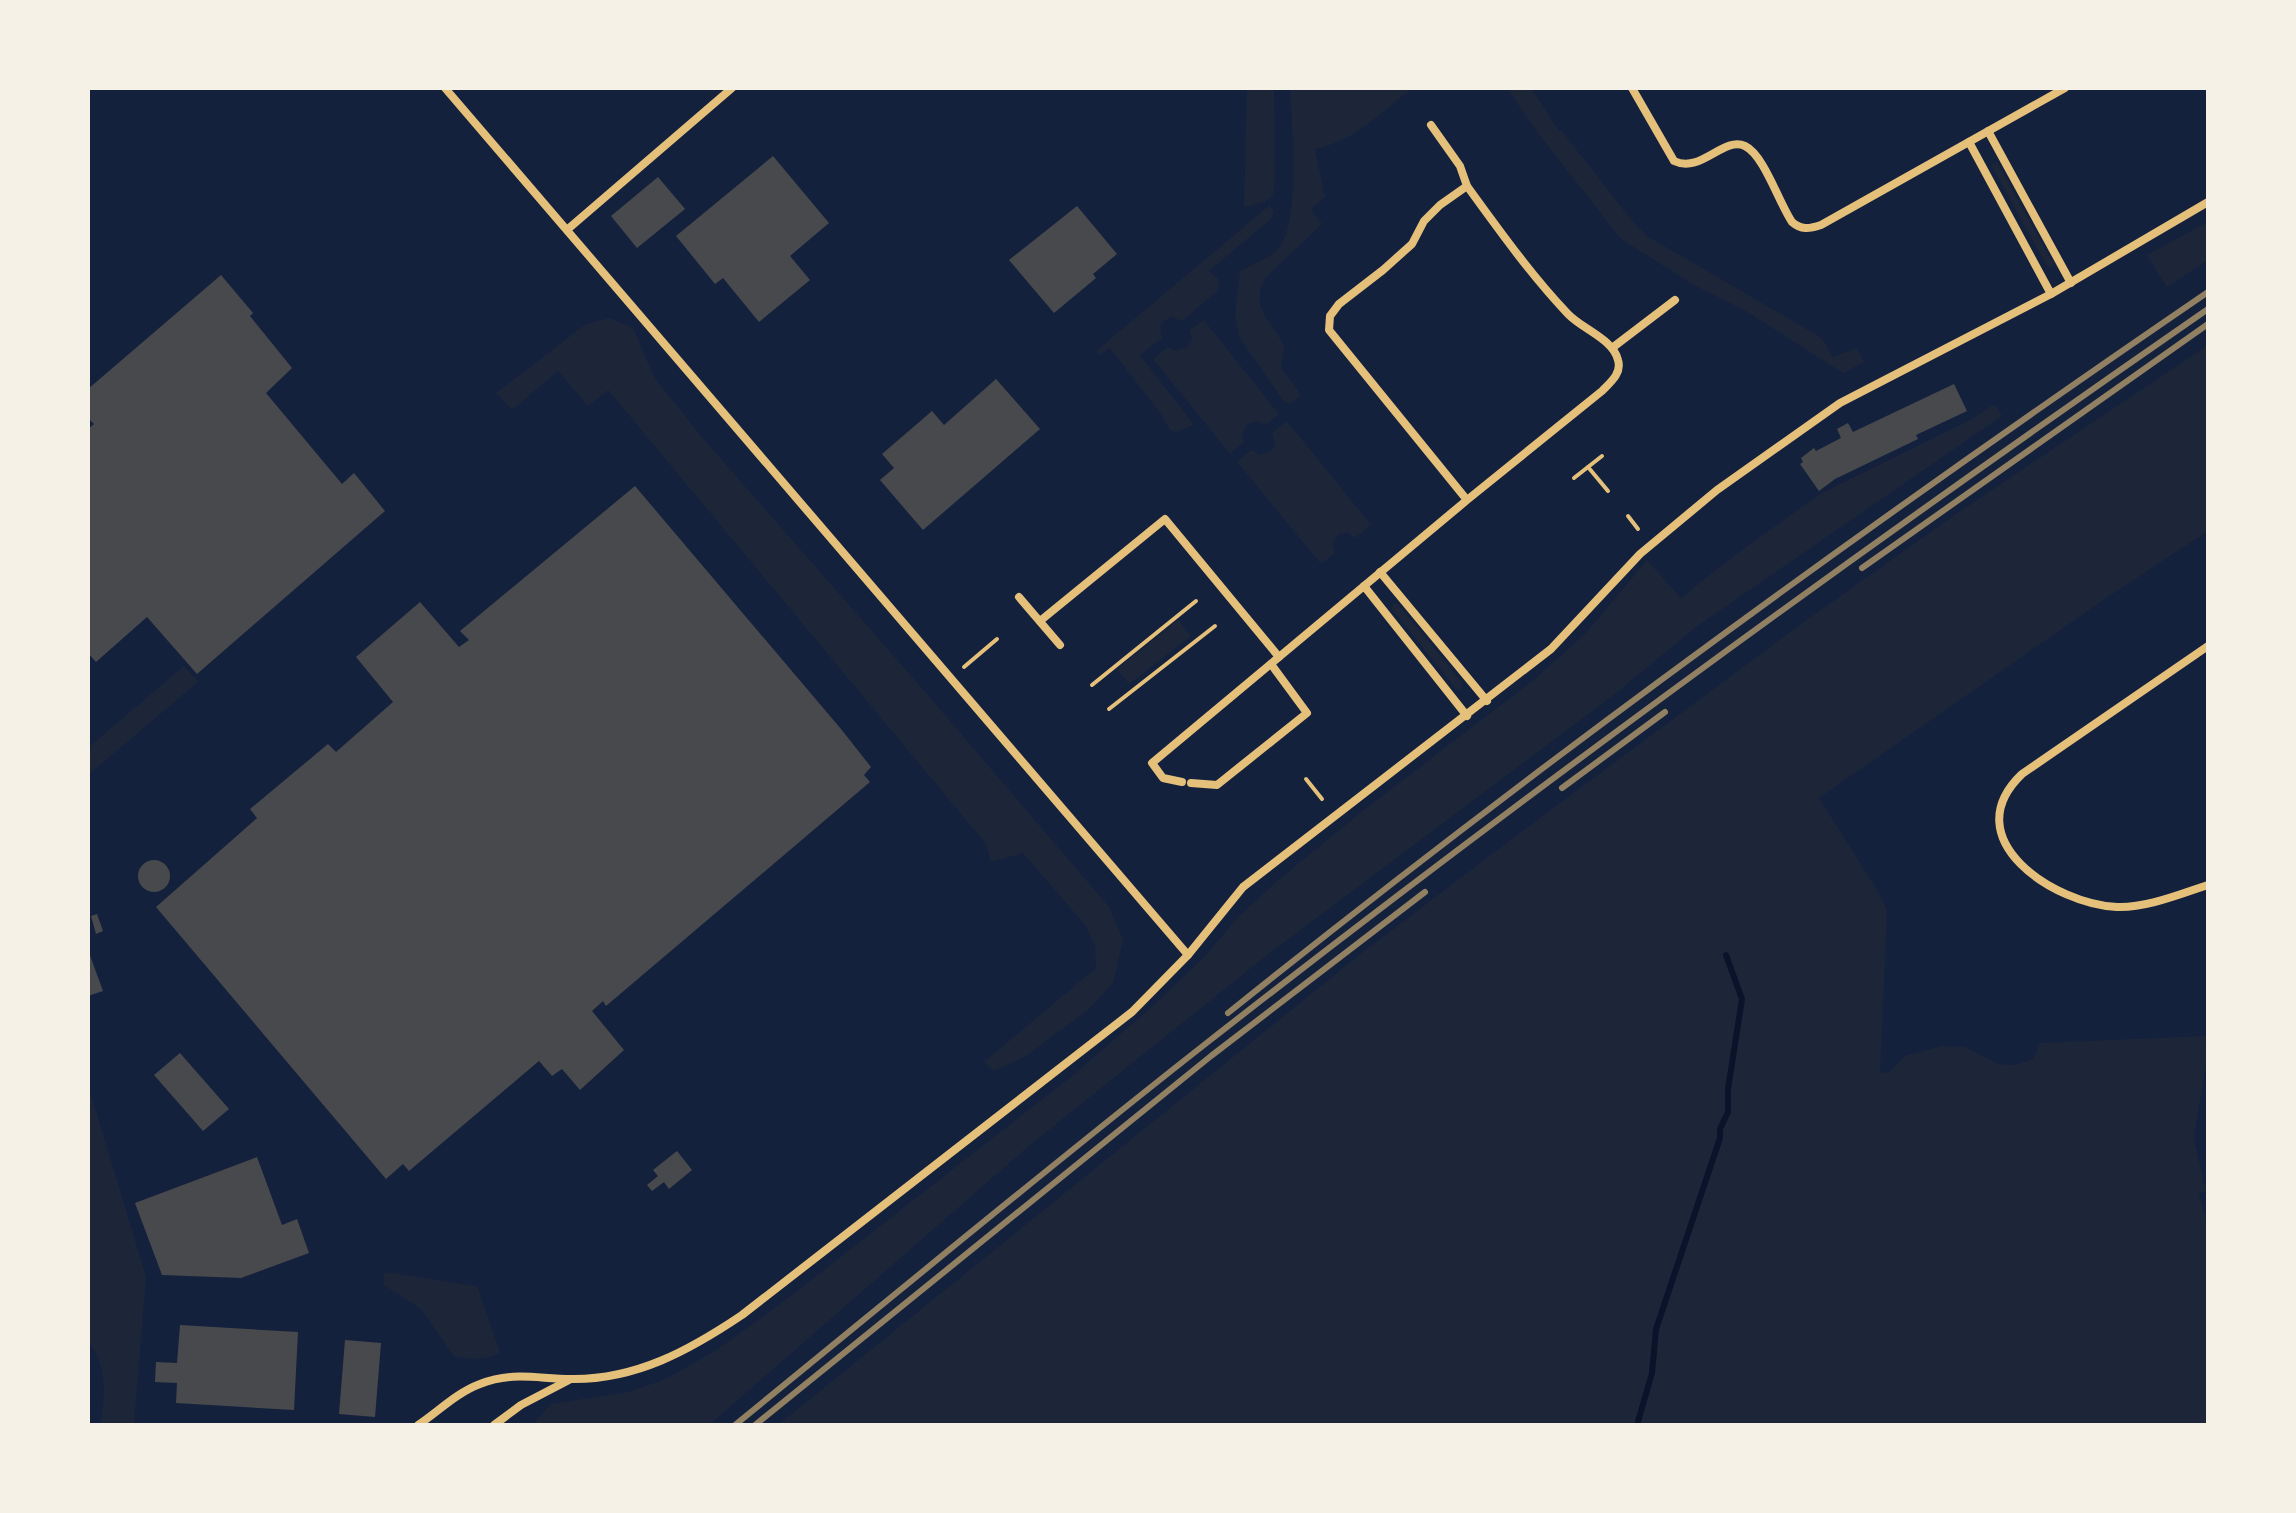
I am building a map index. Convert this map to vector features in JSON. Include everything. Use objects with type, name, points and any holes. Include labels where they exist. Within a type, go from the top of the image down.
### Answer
[{"type":"street","points":[[445,88],[1188,955]]},
{"type":"street","points":[[568,229],[732,88]]},
{"type":"street","points":[[1632,88],[1674,161],[1692,164],[1732,145],[1743,145],[1762,165],[1792,222],[1802,228],[1821,225],[2065,88]]},
{"type":"street","points":[[1271,664],[1307,713],[1217,785],[1163,778],[1152,763],[1380,572],[1614,379],[1619,368],[1612,348],[1570,317],[1467,186],[1460,166],[1431,125]]},
{"type":"street","points":[[1988,131],[2071,283]]},
{"type":"street","points":[[1969,142],[2051,294]]},
{"type":"street","points":[[1467,186],[1424,221],[1412,244],[1339,304],[1330,316],[1329,330],[1467,500]]},
{"type":"street","points":[[418,1425],[466,1390],[497,1379],[528,1375],[570,1380],[609,1376],[649,1367],[700,1344],[1114,1026],[1159,987],[1228,904],[1258,874],[1551,649],[1624,569],[1669,528],[1802,428],[1855,394],[2051,294],[2208,202]]},
{"type":"street","points":[[1612,348],[1675,300]]},
{"type":"street","points":[[1040,621],[1165,519],[1279,657]]},
{"type":"street","points":[[1380,572],[1487,701]]},
{"type":"street","points":[[1364,586],[1467,716]]},
{"type":"street","points":[[1019,597],[1060,645]]},
{"type":"street","points":[[2208,646],[2022,774],[2006,793],[1999,820],[2003,840],[2021,863],[2047,885],[2080,900],[2101,905],[2131,906],[2208,885]]},
{"type":"street","points":[[494,1425],[521,1405],[570,1380]]},
{"type":"street","points":[[433,1415],[436,1425]]},
{"type":"path","points":[[1574,478],[1602,456]]},
{"type":"path","points":[[1588,467],[1608,491]]},
{"type":"path","points":[[1628,516],[1638,529]]},
{"type":"path","points":[[1092,685],[1196,601]]},
{"type":"path","points":[[1109,709],[1215,626]]},
{"type":"path","points":[[964,667],[997,639]]},
{"type":"path","points":[[1306,779],[1322,799]]},
{"type":"shaded area","points":[[1247,88],[1274,88],[1275,182],[1273,195],[1265,202],[1244,207]]},
{"type":"shaded area","points":[[1290,88],[1414,88],[1356,132],[1315,149],[1325,197],[1311,209],[1322,224],[1267,276],[1259,296],[1263,312],[1284,346],[1281,368],[1301,395],[1290,404],[1283,400],[1239,337],[1235,314],[1240,272],[1278,249],[1290,218],[1293,148]]},
{"type":"shaded area","points":[[1507,88],[1531,88],[1559,131],[1647,236],[1815,334],[1823,340],[1833,357],[1857,348],[1864,362],[1843,373],[1746,311],[1694,285],[1621,239],[1537,132]]},
{"type":"shaded area","points":[[1997,162],[2054,265],[2048,268],[1991,165]]},
{"type":"shaded area","points":[[1270,205],[1274,212],[1271,219],[1209,271],[1218,279],[1216,292],[1182,321],[1172,317],[1162,322],[1162,338],[1140,355],[1194,425],[1175,432],[1170,430],[1110,348],[1100,355],[1096,351]]},
{"type":"shaded area","points":[[2208,222],[2208,260],[2167,287],[2147,255]]},
{"type":"shaded area","points":[[610,318],[633,328],[654,377],[700,435],[1110,908],[1123,940],[1113,983],[1088,1010],[1026,1056],[994,1071],[984,1062],[1096,968],[1095,947],[1086,926],[1023,853],[991,862],[986,844],[608,390],[588,406],[558,371],[512,410],[496,393],[586,324]]},
{"type":"shaded area","points":[[1204,320],[1279,414],[1266,425],[1257,421],[1247,424],[1242,434],[1244,442],[1230,454],[1153,359],[1168,347],[1175,351],[1188,347],[1192,339],[1189,330]]},
{"type":"shaded area","points":[[2208,345],[2208,531],[2109,596],[1819,798],[1887,910],[1880,1073],[1889,1072],[1905,1056],[1942,1046],[1965,1047],[1998,1064],[2015,1065],[2034,1059],[2040,1043],[2205,1036],[2208,1052],[2194,1139],[2206,1191],[2199,1194],[2208,1227],[2208,1425],[778,1425],[1363,952],[1532,824],[1801,624],[1959,512]]},
{"type":"shaded area","points":[[1994,404],[2002,416],[1696,627],[1616,693],[1266,956],[1030,1145],[709,1425],[532,1425],[551,1404],[628,1392],[666,1379],[718,1349],[792,1295],[1077,1072],[1155,1004],[1276,882],[1360,813],[1536,678],[1586,633],[1647,560],[1681,598],[1820,494],[1972,419]]},
{"type":"shaded area","points":[[1287,421],[1371,525],[1355,538],[1348,533],[1339,534],[1332,543],[1335,553],[1321,564],[1238,463],[1251,450],[1261,455],[1272,450],[1275,444],[1272,433]]},
{"type":"shaded area","points":[[1393,604],[1398,604],[1461,681],[1461,690],[1456,689],[1392,609]]},
{"type":"shaded area","points":[[1178,620],[1191,636],[1129,684],[1117,669]]},
{"type":"shaded area","points":[[184,666],[198,682],[88,775],[88,748]]},
{"type":"shaded area","points":[[88,1085],[146,1277],[134,1425],[100,1425],[104,1392],[102,1371],[88,1342]]},
{"type":"shaded area","points":[[384,1272],[477,1286],[500,1353],[483,1358],[454,1356],[421,1309],[384,1285]]},
{"type":"building","points":[[773,156],[829,223],[790,256],[810,280],[759,322],[723,278],[715,284],[676,236]]},
{"type":"building","points":[[658,177],[685,209],[637,248],[611,216]]},
{"type":"building","points":[[1077,206],[1117,254],[1093,274],[1096,278],[1054,313],[1009,260]]},
{"type":"building","points":[[221,275],[292,368],[266,393],[342,484],[354,473],[385,511],[197,674],[147,617],[96,662],[88,653],[88,429],[94,424],[88,418],[88,389]]},
{"type":"building","points":[[996,379],[1040,429],[923,530],[880,480],[894,468],[882,454],[932,411],[944,425]]},
{"type":"building","points":[[1954,384],[1967,411],[1916,435],[1918,439],[1835,479],[1819,491],[1800,464],[1803,462],[1801,458],[1814,448],[1816,451],[1841,438],[1837,429],[1848,423],[1853,432]]},
{"type":"building","points":[[635,486],[841,729],[871,767],[864,775],[870,782],[606,1006],[603,1001],[592,1011],[624,1050],[580,1090],[562,1069],[552,1076],[539,1061],[409,1171],[403,1164],[386,1179],[156,907],[257,818],[250,809],[328,744],[336,752],[393,702],[356,657],[420,602],[459,647],[469,640],[460,631]]},
{"type":"building","points":[[154,860],[166,864],[170,876],[166,888],[154,892],[142,888],[138,876],[142,864]]},
{"type":"building","points":[[97,914],[103,931],[96,934],[91,916]]},
{"type":"building","points":[[88,950],[103,991],[88,996]]},
{"type":"building","points":[[180,1053],[229,1109],[203,1131],[154,1075]]},
{"type":"building","points":[[677,1151],[692,1170],[669,1189],[664,1182],[652,1191],[647,1185],[658,1176],[653,1170]]},
{"type":"building","points":[[257,1157],[282,1225],[297,1219],[309,1253],[241,1278],[162,1275],[135,1203]]},
{"type":"building","points":[[180,1325],[298,1332],[294,1410],[176,1403],[177,1383],[155,1382],[156,1362],[177,1363]]},
{"type":"building","points":[[345,1340],[381,1343],[375,1417],[339,1414]]},
{"type":"waterway","points":[[1637,1425],[1652,1373],[1656,1329],[1728,1112],[1728,1089],[1742,999],[1726,955]]},
{"type":"railway","points":[[1228,1013],[1467,825],[1711,643],[2208,292]]},
{"type":"railway","points":[[735,1425],[1145,1092],[1451,855],[1827,578],[2208,309]]},
{"type":"railway","points":[[1862,568],[2208,324]]},
{"type":"railway","points":[[1562,788],[1665,712]]},
{"type":"railway","points":[[755,1425],[1211,1056],[1425,892]]}]
